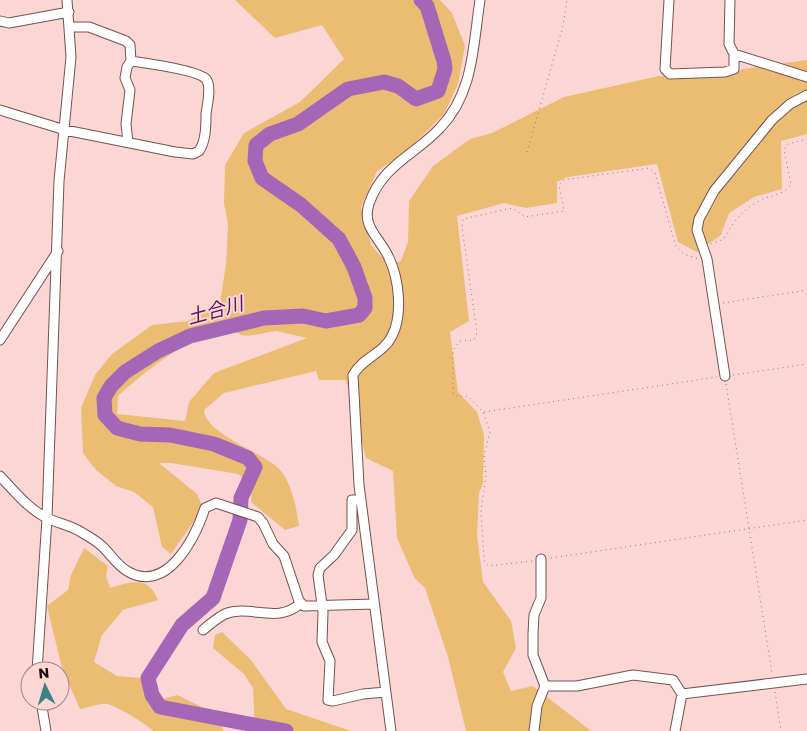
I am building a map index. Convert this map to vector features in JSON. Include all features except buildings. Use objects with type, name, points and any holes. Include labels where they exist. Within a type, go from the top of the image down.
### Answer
[{"type":"street","points":[[38,661],[58,251],[59,181],[71,57],[67,0]]},
{"type":"street","points":[[391,731],[361,499],[352,374],[356,368],[380,352],[392,336],[398,320],[395,272],[389,256],[375,238],[367,220],[369,204],[392,166],[440,128],[457,106],[466,86],[471,67],[480,0]]},
{"type":"street","points":[[669,0],[665,69],[670,74],[726,72],[734,69],[734,54],[729,44],[730,0]]},
{"type":"street","points":[[0,21],[9,23],[69,12]]},
{"type":"street","points":[[70,27],[89,27],[126,41],[130,45],[131,61],[127,67],[125,78],[130,90],[126,124],[128,142]]},
{"type":"street","points":[[734,54],[807,77]]},
{"type":"street","points":[[0,110],[65,130],[175,152],[196,153],[202,147],[205,131],[208,88],[206,79],[200,75],[131,61]]},
{"type":"street","points":[[725,376],[707,259],[697,230],[699,219],[714,191],[772,120],[790,104],[807,95]]},
{"type":"street","points":[[0,340],[2,328],[58,251]]},
{"type":"street","points":[[0,476],[13,490],[46,518],[68,525],[102,545],[114,561],[128,572],[153,576],[168,570],[188,546],[200,525],[205,508],[216,503],[258,517],[273,544],[284,556],[301,603],[304,606],[374,604]]},
{"type":"street","points":[[361,499],[352,500],[352,530],[334,555],[320,568],[318,575],[323,612],[322,642],[330,661],[328,700],[333,702],[363,694],[386,692]]},
{"type":"street","points":[[534,731],[537,706],[544,686],[533,655],[534,615],[541,598],[542,559]]},
{"type":"street","points":[[203,630],[213,621],[227,614],[286,613],[301,603]]},
{"type":"street","points":[[544,686],[577,686],[633,675],[673,680],[682,694],[675,731]]},
{"type":"street","points":[[682,694],[807,679]]},
{"type":"street","points":[[43,711],[46,731]]},
{"type":"path","points":[[527,152],[563,26],[567,0]]},
{"type":"path","points":[[704,246],[724,239],[733,221],[758,202],[785,192],[791,185],[784,150],[788,144],[807,139]]},
{"type":"path","points":[[707,259],[700,260],[679,251],[655,173],[649,168],[563,180],[559,185],[564,211],[525,218],[512,208],[463,219],[462,227],[477,333],[474,340],[460,341],[453,350],[453,394],[459,397],[468,396],[483,412],[490,432],[484,455],[486,475],[481,510],[484,560],[488,566],[494,566],[807,520]]},
{"type":"path","points":[[715,304],[807,290]]},
{"type":"path","points":[[483,412],[807,364]]},
{"type":"path","points":[[725,376],[781,731]]},
{"type":"shaded area","points":[[235,0],[440,0],[452,13],[465,46],[458,84],[444,114],[406,152],[377,171],[361,207],[371,245],[388,264],[401,261],[408,242],[409,201],[433,166],[470,139],[492,133],[564,97],[659,76],[728,77],[743,69],[807,60],[807,134],[781,141],[782,189],[754,197],[729,213],[721,235],[697,252],[678,242],[657,164],[568,177],[557,182],[557,203],[526,208],[504,203],[457,216],[469,321],[450,332],[458,392],[477,412],[484,435],[483,483],[479,493],[477,535],[483,582],[511,621],[516,648],[503,672],[511,691],[533,686],[591,731],[466,731],[448,657],[425,588],[414,577],[397,538],[393,471],[366,458],[346,380],[319,380],[316,371],[224,393],[204,410],[207,419],[214,427],[224,435],[263,457],[285,476],[293,498],[299,526],[285,530],[251,502],[252,485],[238,474],[171,463],[159,463],[197,494],[203,508],[171,554],[162,547],[153,507],[134,492],[116,486],[96,470],[83,453],[81,408],[95,375],[112,354],[152,325],[188,321],[220,303],[226,265],[228,224],[224,203],[225,165],[244,133],[300,102],[344,59],[322,25],[275,38]],"holes":[[[276,331],[307,338],[214,373],[189,402],[185,421],[117,414],[118,396],[156,364],[188,344],[204,337],[219,332],[249,335]]]},
{"type":"shaded area","points":[[84,548],[108,566],[106,576],[110,588],[138,582],[149,587],[154,592],[158,600],[123,610],[102,635],[94,662],[117,676],[141,678],[164,699],[177,695],[216,714],[224,731],[153,731],[139,720],[111,705],[101,704],[80,709],[70,686],[70,661],[60,661],[47,606],[68,590],[71,575]]},
{"type":"shaded area","points":[[222,632],[251,660],[286,709],[351,731],[255,731],[253,688],[244,674],[213,648],[215,635]]},
{"type":"waterway","name":"土合川","points":[[286,731],[160,707],[152,695],[148,678],[182,625],[213,598],[240,520],[241,498],[255,467],[248,458],[214,444],[170,435],[140,434],[117,428],[105,415],[104,398],[111,386],[125,372],[158,351],[190,336],[264,318],[303,316],[326,321],[359,315],[365,308],[365,298],[354,267],[339,239],[301,205],[262,178],[255,161],[256,145],[270,134],[298,124],[348,89],[384,82],[398,86],[416,99],[438,91],[445,69],[444,61],[427,6],[421,0]]}]
